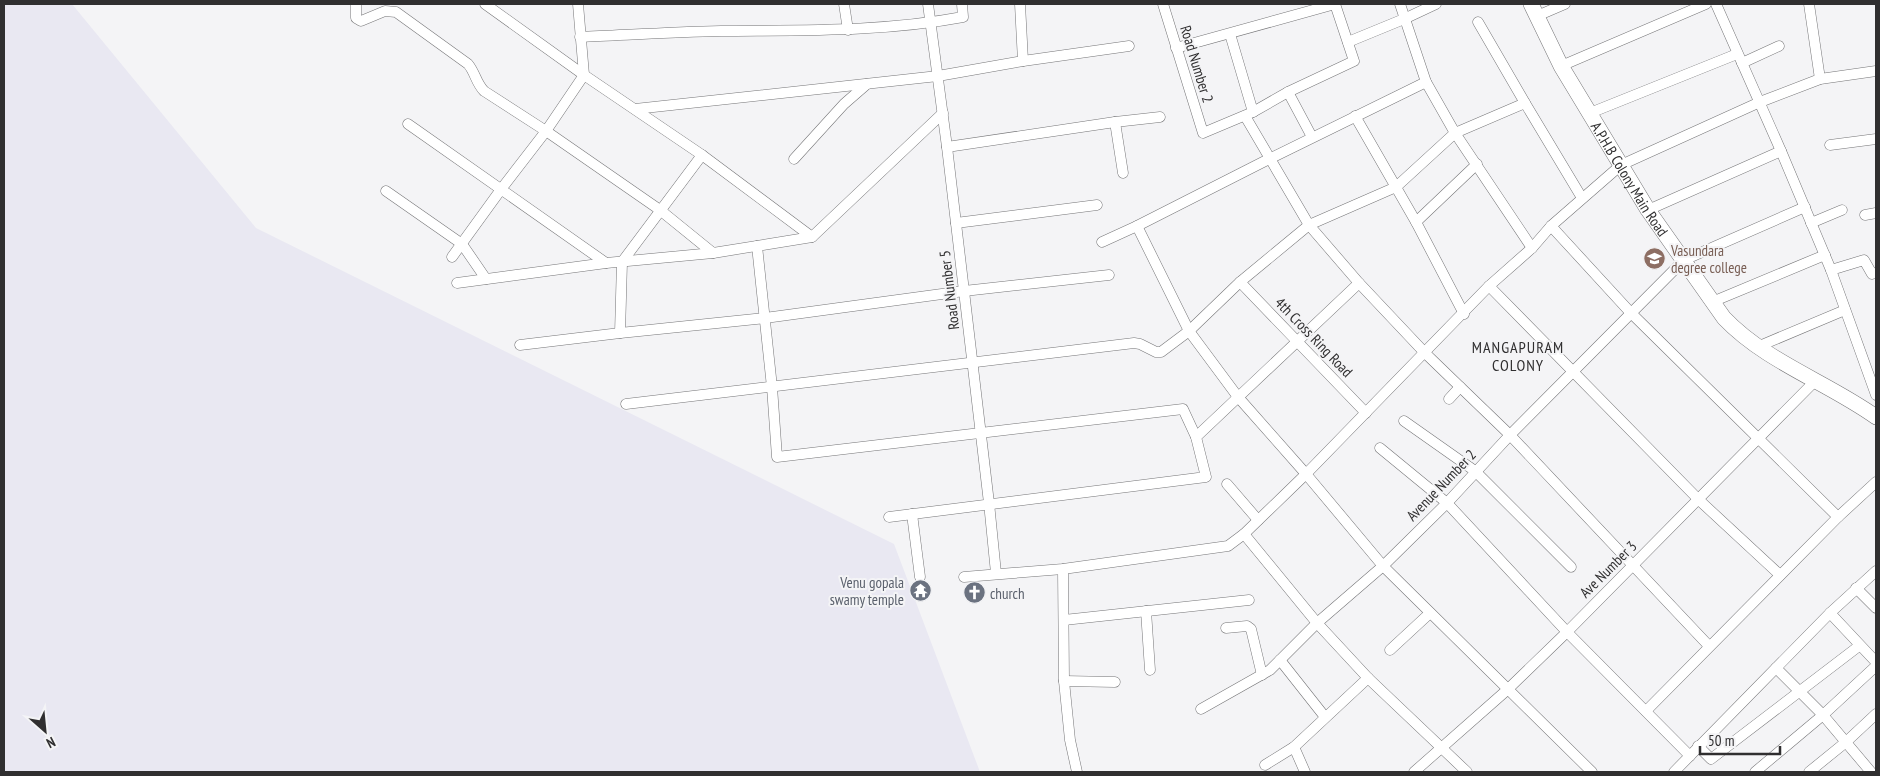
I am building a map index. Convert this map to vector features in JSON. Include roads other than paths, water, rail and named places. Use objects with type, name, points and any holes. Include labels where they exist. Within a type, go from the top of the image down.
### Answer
[{"type":"street","points":[[356,4],[356,18],[362,21],[393,7],[396,12],[468,64],[484,91],[546,131],[660,210],[713,253]]},
{"type":"street","points":[[485,4],[584,75],[702,155],[812,237]]},
{"type":"street","points":[[452,257],[546,131],[584,75],[578,4]]},
{"type":"street","points":[[844,4],[848,30]]},
{"type":"street","name":"Road Number 5","points":[[928,4],[943,113],[996,573]]},
{"type":"street","points":[[580,37],[694,32],[848,30],[931,23],[963,17],[962,4]]},
{"type":"street","points":[[1020,4],[1023,61]]},
{"type":"street","name":"Road Number 2","points":[[1163,4],[1203,133],[1249,114]]},
{"type":"street","points":[[1176,48],[1335,4],[1354,61],[1288,92],[1249,114]]},
{"type":"street","points":[[1400,4],[1426,82],[1455,133],[1532,248]]},
{"type":"street","points":[[1348,42],[1436,4]]},
{"type":"street","points":[[1534,10],[1564,4]]},
{"type":"street","points":[[1561,66],[1706,4]]},
{"type":"street","points":[[1716,4],[1812,223],[1876,395]]},
{"type":"street","points":[[1809,4],[1820,79]]},
{"type":"street","name":"A.P.H.B Colony Main Road","points":[[1534,10],[1561,66],[1648,210],[1712,302],[1736,330],[1757,348],[1860,405],[1873,410]]},
{"type":"street","points":[[1478,22],[1582,198]]},
{"type":"street","points":[[1230,34],[1249,114],[1269,159],[1309,225],[1359,283],[1425,353],[1510,435],[1709,646]]},
{"type":"street","points":[[635,109],[938,76],[1023,61],[1129,46]]},
{"type":"street","points":[[1590,113],[1740,58],[1779,46]]},
{"type":"street","points":[[964,577],[1063,569],[1228,546],[1244,534],[1306,474],[1464,314],[1489,286],[1532,248],[1582,198],[1621,165],[1760,102],[1820,79],[1876,71]]},
{"type":"street","points":[[1102,242],[1426,82]]},
{"type":"street","points":[[794,158],[844,104],[867,84]]},
{"type":"street","points":[[1288,92],[1312,137]]},
{"type":"street","points":[[626,404],[1134,343],[1161,352],[1188,332],[1240,282],[1309,225],[1396,187],[1455,133],[1525,103]]},
{"type":"street","points":[[457,283],[606,263],[713,253],[812,237],[943,113]]},
{"type":"street","points":[[1355,116],[1416,222],[1464,314]]},
{"type":"street","points":[[947,147],[1160,117]]},
{"type":"street","points":[[1115,122],[1123,173]]},
{"type":"street","points":[[408,124],[502,188],[606,263]]},
{"type":"street","points":[[1830,145],[1876,140]]},
{"type":"street","points":[[1648,210],[1781,151]]},
{"type":"street","points":[[620,333],[622,262],[702,155]]},
{"type":"street","points":[[1416,222],[1477,164]]},
{"type":"street","points":[[386,191],[462,244],[486,279]]},
{"type":"street","points":[[956,223],[1096,205]]},
{"type":"street","points":[[1684,260],[1805,207]]},
{"type":"street","points":[[1812,223],[1842,210]]},
{"type":"street","points":[[1865,215],[1876,213]]},
{"type":"street","points":[[1137,226],[1188,332],[1238,397],[1306,474],[1382,566],[1592,772]]},
{"type":"street","points":[[1552,226],[1630,312],[1838,516]]},
{"type":"street","points":[[757,246],[772,387],[777,457],[1183,409],[1200,435],[1206,477],[889,517]]},
{"type":"street","points":[[1712,302],[1825,255]]},
{"type":"street","name":"Avenue Number 2","points":[[1202,709],[1270,670],[1317,623],[1382,566],[1447,503],[1510,435],[1630,312],[1684,260]]},
{"type":"street","points":[[1831,270],[1864,260],[1872,274],[1876,274]]},
{"type":"street","points":[[520,345],[765,318],[964,291],[1109,275]]},
{"type":"street","name":"4th Cross Ring Road","points":[[1240,282],[1366,413]]},
{"type":"street","points":[[1200,435],[1359,283]]},
{"type":"street","points":[[1489,286],[1699,500],[1780,575]]},
{"type":"street","points":[[1757,348],[1845,310]]},
{"type":"street","name":"Ave Number 3","points":[[1414,772],[1507,690],[1567,632],[1816,380]]},
{"type":"street","points":[[1449,399],[1460,387]]},
{"type":"street","points":[[1404,420],[1475,472],[1571,567]]},
{"type":"street","points":[[1380,448],[1447,503],[1567,632],[1690,756]]},
{"type":"street","points":[[1646,711],[1838,516],[1876,482]]},
{"type":"street","points":[[1227,484],[1258,520]]},
{"type":"street","points":[[912,514],[920,577]]},
{"type":"street","points":[[1244,534],[1317,623],[1368,678],[1467,772]]},
{"type":"street","points":[[1063,569],[1064,681],[1070,740],[1076,772]]},
{"type":"street","points":[[1674,772],[1830,613],[1876,571]]},
{"type":"street","points":[[1856,588],[1876,608]]},
{"type":"street","points":[[1064,620],[1249,600]]},
{"type":"street","points":[[1146,611],[1150,670]]},
{"type":"street","points":[[1390,650],[1430,613]]},
{"type":"street","points":[[1755,772],[1823,715],[1876,664],[1830,613]]},
{"type":"street","points":[[1226,628],[1247,626],[1251,629],[1262,675]]},
{"type":"street","points":[[1698,746],[1711,759],[1859,646]]},
{"type":"street","points":[[1280,660],[1325,717]]},
{"type":"street","points":[[1776,668],[1823,715],[1871,772]]},
{"type":"street","points":[[1265,765],[1294,747],[1368,678]]},
{"type":"street","points":[[1064,681],[1115,682]]},
{"type":"street","points":[[1809,772],[1846,742],[1876,714]]},
{"type":"street","points":[[1294,747],[1305,772]]},
{"type":"place","name":"Vasundara degree college","points":[[1655,259]]},
{"type":"place","name":"Venu gopala swamy temple","points":[[920,591]]},
{"type":"place","name":"church","points":[[974,593]]},
{"type":"district","name":"MANGAPURAM COLONY","points":[[1518,356]]}]
